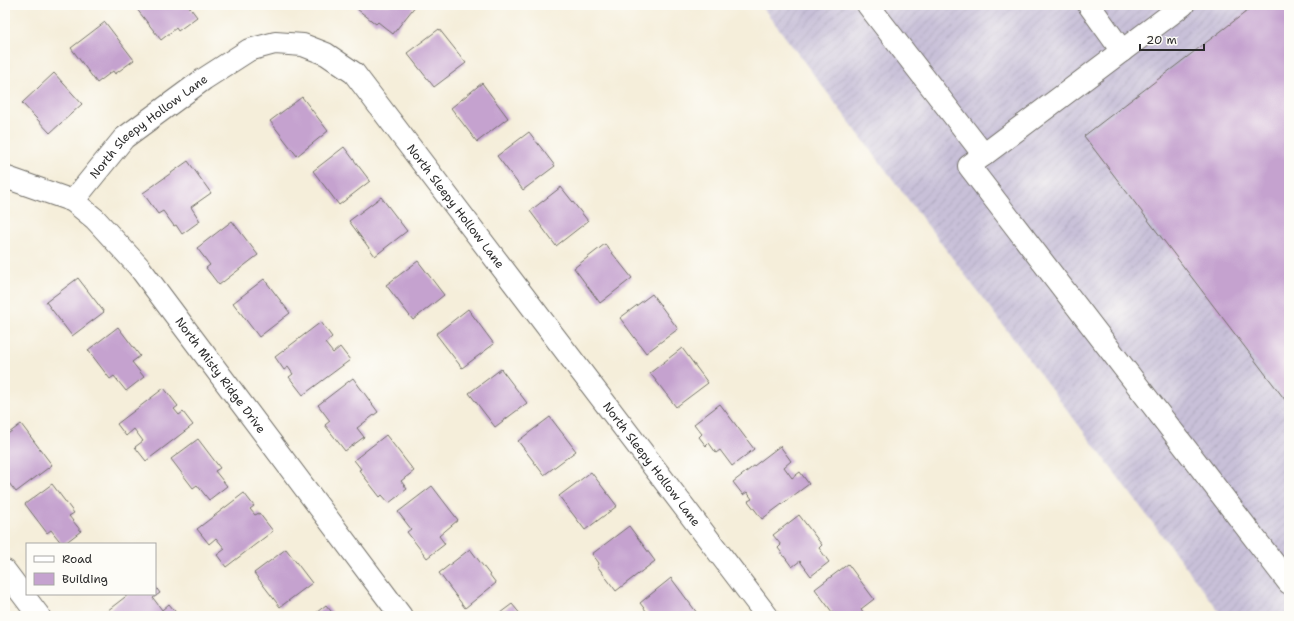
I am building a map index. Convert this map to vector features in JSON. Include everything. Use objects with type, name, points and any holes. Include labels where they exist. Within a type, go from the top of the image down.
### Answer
[{"type":"street","points":[[868,5],[984,155]]},
{"type":"street","points":[[1089,5],[1122,51]]},
{"type":"street","points":[[1183,5],[969,166],[1289,583]]},
{"type":"street","name":"North Sleepy Hollow Lane","points":[[73,201],[124,138],[204,79],[249,50],[275,43],[303,45],[326,54],[354,73],[767,616]]},
{"type":"street","name":"North Misty Ridge Drive","points":[[5,176],[73,201],[95,219],[140,267],[401,616]]},
{"type":"street","points":[[5,572],[39,616]]},
{"type":"shaded area","points":[[761,5],[1289,5],[1289,616],[1223,616]]},
{"type":"building","points":[[140,5],[188,5],[197,17],[178,31],[176,28],[161,40],[136,8]]},
{"type":"building","points":[[360,5],[416,5],[393,34],[378,22],[376,24],[357,9]]},
{"type":"building","points":[[1255,5],[1289,5],[1289,405],[1084,136]]},
{"type":"building","points":[[105,22],[134,60],[115,74],[113,71],[97,83],[71,48]]},
{"type":"building","points":[[439,29],[466,63],[434,87],[407,53]]},
{"type":"building","points":[[54,73],[82,104],[50,133],[22,103]]},
{"type":"building","points":[[482,83],[508,118],[477,142],[451,108]]},
{"type":"building","points":[[302,97],[328,131],[297,156],[270,121]]},
{"type":"building","points":[[529,132],[555,166],[523,190],[497,156]]},
{"type":"building","points":[[344,147],[370,181],[339,205],[313,171]]},
{"type":"building","points":[[188,161],[211,193],[191,207],[200,221],[182,234],[163,211],[158,214],[143,193]]},
{"type":"building","points":[[561,187],[588,221],[556,246],[530,211]]},
{"type":"building","points":[[381,197],[407,231],[375,256],[349,221]]},
{"type":"building","points":[[232,221],[258,255],[219,285],[206,268],[210,265],[197,248]]},
{"type":"building","points":[[605,244],[632,278],[600,303],[574,268]]},
{"type":"building","points":[[418,261],[444,295],[413,320],[386,285]]},
{"type":"building","points":[[78,278],[104,312],[72,336],[46,302]]},
{"type":"building","points":[[264,279],[290,313],[259,337],[233,303]]},
{"type":"building","points":[[652,294],[678,329],[646,353],[620,318]]},
{"type":"building","points":[[468,309],[494,344],[462,368],[436,334]]},
{"type":"building","points":[[321,322],[332,337],[325,343],[333,353],[340,347],[350,360],[303,395],[289,377],[293,374],[288,367],[284,370],[275,357]]},
{"type":"building","points":[[118,327],[140,356],[132,362],[144,377],[126,391],[114,376],[110,379],[88,350]]},
{"type":"building","points":[[682,348],[708,383],[676,407],[650,373]]},
{"type":"building","points":[[501,369],[527,403],[495,427],[469,393]]},
{"type":"building","points":[[353,378],[378,412],[357,428],[364,437],[345,451],[325,425],[330,421],[318,405]]},
{"type":"building","points":[[164,388],[178,406],[174,409],[179,415],[183,412],[193,425],[146,461],[135,447],[143,441],[134,429],[126,436],[117,424]]},
{"type":"building","points":[[720,404],[754,449],[732,466],[720,450],[716,453],[709,443],[706,446],[699,437],[702,434],[694,424]]},
{"type":"building","points":[[550,417],[576,451],[544,475],[518,441]]},
{"type":"building","points":[[21,424],[52,465],[16,492],[5,478],[5,436]]},
{"type":"building","points":[[386,435],[414,471],[401,481],[407,489],[389,503],[382,495],[380,497],[359,470],[361,469],[354,460]]},
{"type":"building","points":[[198,439],[220,468],[215,471],[227,486],[209,500],[197,485],[193,488],[171,459]]},
{"type":"building","points":[[780,446],[791,461],[784,467],[792,478],[800,472],[809,484],[762,519],[748,501],[752,499],[747,492],[743,495],[733,482]]},
{"type":"building","points":[[591,472],[617,506],[585,530],[559,496]]},
{"type":"building","points":[[52,484],[74,513],[69,516],[81,531],[65,543],[61,543],[51,530],[47,533],[25,504]]},
{"type":"building","points":[[432,486],[458,520],[439,536],[445,544],[427,558],[407,532],[411,529],[398,512]]},
{"type":"building","points":[[244,493],[254,506],[250,509],[255,515],[259,513],[273,531],[226,567],[217,555],[225,549],[216,538],[209,544],[197,529]]},
{"type":"building","points":[[799,515],[822,545],[819,548],[829,562],[811,576],[800,561],[792,567],[778,548],[781,545],[773,535]]},
{"type":"building","points":[[629,526],[655,561],[616,591],[598,567],[599,563],[592,554]]},
{"type":"building","points":[[286,549],[312,583],[280,607],[254,573]]},
{"type":"building","points":[[470,549],[496,583],[465,608],[439,573]]},
{"type":"building","points":[[848,564],[874,599],[861,609],[866,616],[835,616],[815,589]]},
{"type":"building","points":[[671,578],[697,613],[693,616],[650,616],[640,603]]},
{"type":"building","points":[[156,587],[160,593],[153,598],[162,610],[169,604],[178,616],[104,616],[103,614],[128,595],[156,595]]},
{"type":"building","points":[[512,604],[522,616],[496,616]]},
{"type":"building","points":[[326,605],[335,616],[312,616]]}]
